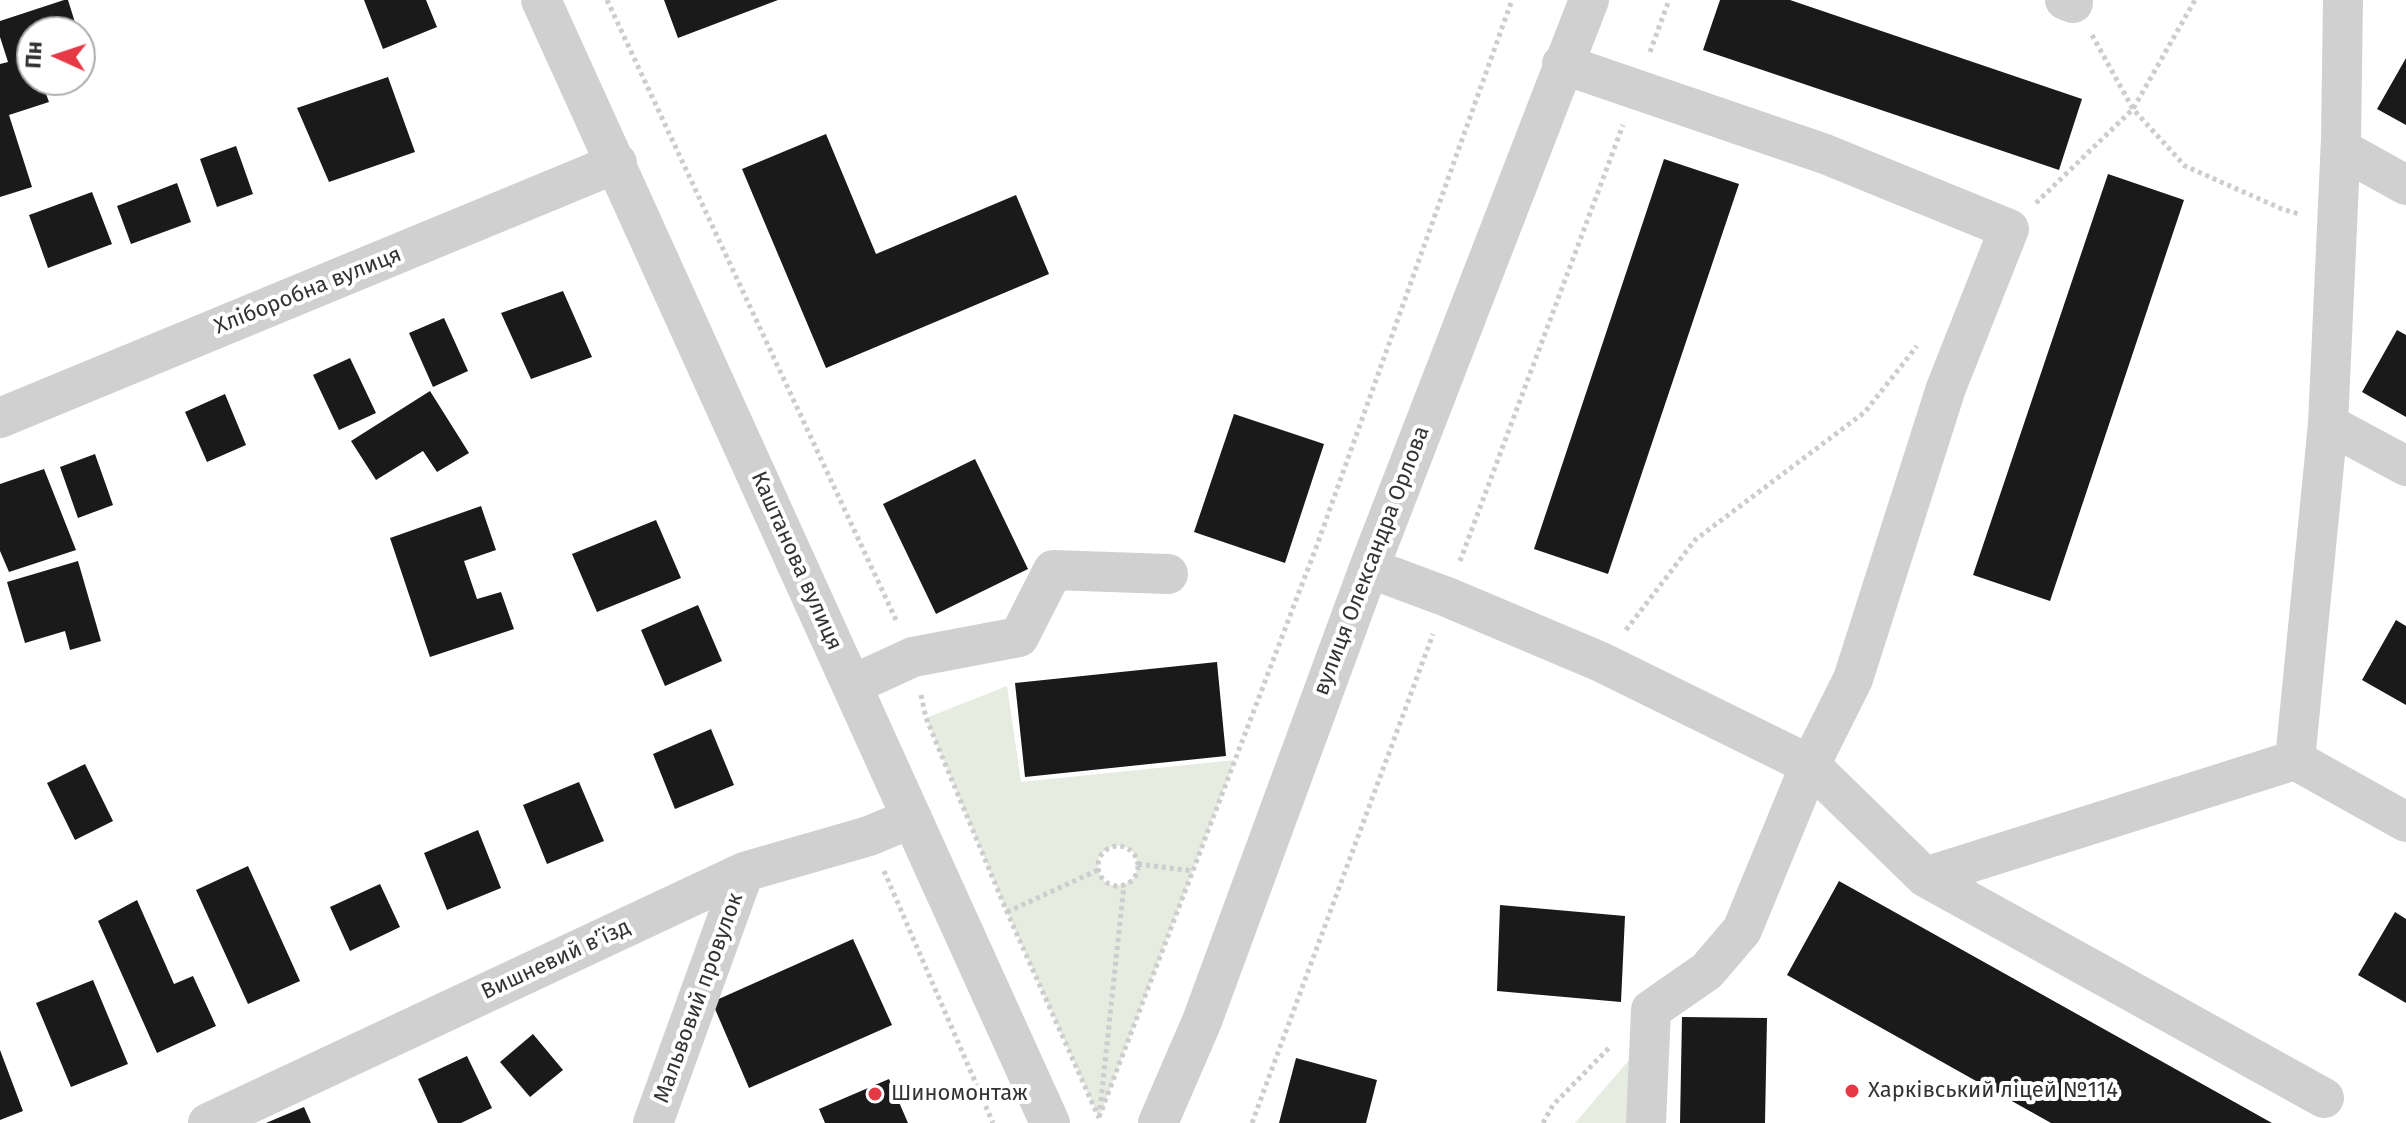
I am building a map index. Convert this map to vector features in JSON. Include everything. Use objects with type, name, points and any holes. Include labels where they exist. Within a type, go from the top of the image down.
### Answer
[{"type":"street","name":"Каштанова вулиця","points":[[541,0],[1050,1123]]},
{"type":"street","name":"вулиця Олександра Орлова","points":[[1158,1123],[1202,1021],[1369,568],[1589,0]]},
{"type":"street","points":[[2295,760],[2328,424],[2341,149],[2343,0]]},
{"type":"street","points":[[1562,64],[1825,154],[2009,229],[1946,388],[1853,679],[1810,765],[1742,930],[1707,971],[1651,1010],[1646,1123]]},
{"type":"street","points":[[2341,149],[2406,185]]},
{"type":"street","name":"Хліборобна вулиця","points":[[0,418],[617,163]]},
{"type":"street","points":[[2328,424],[2406,466]]},
{"type":"street","points":[[1369,568],[1447,597],[1601,662],[1810,765],[1925,877],[2324,1098]]},
{"type":"street","points":[[852,685],[913,657],[1019,637],[1053,570],[1168,574]]},
{"type":"street","points":[[1925,877],[2295,760],[2406,822]]},
{"type":"street","name":"Вишневий в’їзд","points":[[208,1123],[744,872],[869,836],[912,818]]},
{"type":"street","name":"Мальвовий провулок","points":[[653,1123],[744,872]]},
{"type":"path","points":[[607,0],[913,657],[926,718],[1007,912],[1099,1118]]},
{"type":"path","points":[[1099,1118],[1317,545],[1512,0]]},
{"type":"path","points":[[2009,229],[2133,109],[2195,0]]},
{"type":"path","points":[[2069,1],[2133,109],[2185,166],[2282,209],[2337,225]]},
{"type":"path","points":[[1601,662],[1695,540],[1865,412],[1923,339]]},
{"type":"path","points":[[869,836],[993,1123]]},
{"type":"path","points":[[1115,845],[1134,852],[1138,864],[1135,877],[1124,885],[1111,885],[1100,877],[1098,870],[1103,851],[1115,845]]},
{"type":"path","points":[[1138,864],[1193,871]]},
{"type":"path","points":[[1007,912],[1098,870]]},
{"type":"path","points":[[1099,1118],[1124,885]]},
{"type":"path","points":[[1543,1123],[1553,1105],[1651,1010]]},
{"type":"shaded area","points":[[1007,686],[1021,782],[1235,760],[1099,1118],[1007,912],[926,718]],"holes":[[[1115,845],[1128,848],[1138,864],[1135,877],[1124,885],[1105,882],[1098,870],[1099,857]]]},
{"type":"shaded area","points":[[1629,1060],[1627,1123],[1575,1123]]},
{"type":"building","points":[[64,0],[68,0],[73,16],[16,16],[16,96],[47,96],[49,102],[9,115],[32,187],[0,197],[0,64],[8,62],[0,37],[0,21]]},
{"type":"building","points":[[364,0],[426,0],[437,27],[383,49]]},
{"type":"building","points":[[664,0],[778,0],[678,38]]},
{"type":"building","points":[[1720,0],[1790,0],[2082,99],[2059,170],[1703,50]]},
{"type":"building","points":[[2406,58],[2406,125],[2377,109]]},
{"type":"building","points":[[388,77],[415,152],[329,182],[297,108]]},
{"type":"building","points":[[826,134],[876,254],[1016,195],[1049,274],[826,368],[742,169]]},
{"type":"building","points":[[236,146],[253,194],[217,207],[200,159]]},
{"type":"building","points":[[1664,159],[1739,184],[1608,574],[1534,549]]},
{"type":"building","points":[[2108,174],[2184,200],[2050,601],[1973,575]]},
{"type":"building","points":[[177,183],[191,222],[131,244],[117,206]]},
{"type":"building","points":[[92,192],[112,244],[48,268],[29,215]]},
{"type":"building","points":[[563,291],[592,357],[531,379],[501,313]]},
{"type":"building","points":[[444,318],[468,371],[433,387],[409,333]]},
{"type":"building","points":[[2397,330],[2406,335],[2406,417],[2362,392]]},
{"type":"building","points":[[350,358],[376,413],[339,430],[313,375]]},
{"type":"building","points":[[430,391],[469,453],[437,472],[423,451],[376,480],[351,441]]},
{"type":"building","points":[[225,394],[246,445],[207,462],[185,412]]},
{"type":"building","points":[[1234,414],[1324,444],[1285,563],[1194,532]]},
{"type":"building","points":[[95,454],[113,505],[78,518],[60,467]]},
{"type":"building","points":[[975,459],[1028,569],[936,614],[883,504]]},
{"type":"building","points":[[44,469],[76,550],[9,572],[0,551],[0,484]]},
{"type":"building","points":[[481,506],[496,550],[464,561],[477,599],[501,592],[514,629],[430,657],[390,538]]},
{"type":"building","points":[[656,520],[681,578],[597,612],[572,554]]},
{"type":"building","points":[[78,561],[101,641],[70,650],[65,631],[25,643],[7,582]]},
{"type":"building","points":[[698,605],[722,661],[665,686],[641,630]]},
{"type":"building","points":[[2396,620],[2406,626],[2406,705],[2362,680]]},
{"type":"building","points":[[1217,662],[1226,756],[1025,777],[1015,683]]},
{"type":"building","points":[[711,729],[734,785],[675,809],[653,754]]},
{"type":"building","points":[[85,764],[113,821],[75,840],[47,783]]},
{"type":"building","points":[[579,782],[604,841],[547,864],[523,805]]},
{"type":"building","points":[[478,830],[501,888],[447,910],[424,853]]},
{"type":"building","points":[[248,866],[300,981],[248,1004],[196,890]]},
{"type":"building","points":[[1839,881],[2272,1123],[2051,1123],[1787,975]]},
{"type":"building","points":[[380,884],[400,927],[350,951],[330,907]]},
{"type":"building","points":[[137,900],[174,984],[193,976],[216,1026],[157,1053],[98,921]]},
{"type":"building","points":[[1500,905],[1625,916],[1621,1002],[1497,991]]},
{"type":"building","points":[[2395,912],[2406,919],[2406,1003],[2358,975]]},
{"type":"building","points":[[853,939],[892,1025],[749,1088],[712,1002]]},
{"type":"building","points":[[93,980],[128,1064],[71,1087],[36,1003]]},
{"type":"building","points":[[1682,1017],[1767,1018],[1765,1123],[1680,1123]]},
{"type":"building","points":[[533,1034],[563,1070],[530,1097],[500,1062]]},
{"type":"building","points":[[0,1050],[23,1111],[0,1120]]},
{"type":"building","points":[[467,1056],[492,1108],[461,1123],[438,1123],[418,1079]]},
{"type":"building","points":[[1296,1058],[1377,1080],[1366,1123],[1279,1123]]},
{"type":"building","name":"Шиномонтаж","points":[[889,1079],[908,1123],[825,1123],[819,1109]]},
{"type":"building","points":[[304,1107],[311,1123],[266,1123]]},
{"type":"place","name":"Харківський ліцей №114","points":[[1852,1091]]},
{"type":"place","name":"Шиномонтаж","points":[[875,1094]]}]
